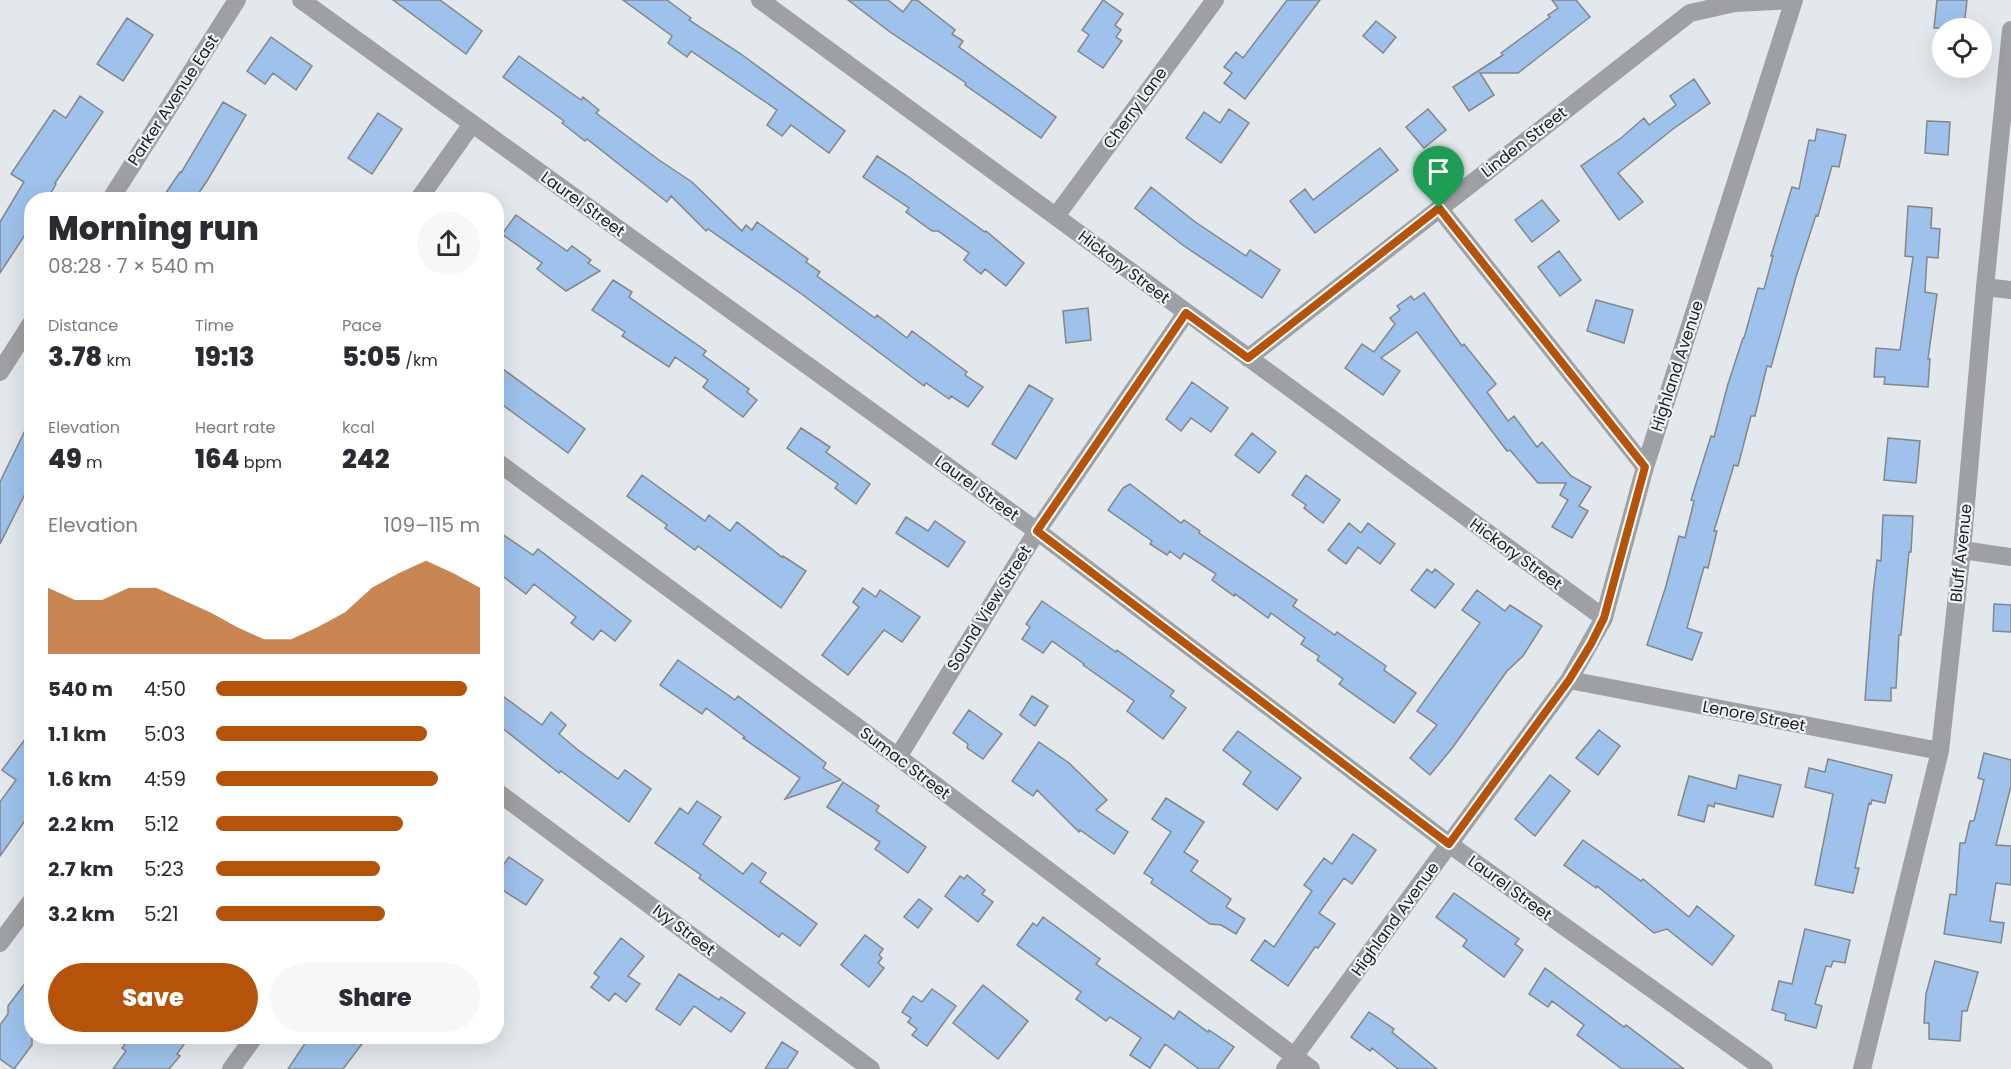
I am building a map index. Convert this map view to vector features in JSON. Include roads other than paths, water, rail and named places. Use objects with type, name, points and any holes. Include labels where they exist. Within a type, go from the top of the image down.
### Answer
[{"type":"street","name":"Parker Avenue East","points":[[115,192],[237,0]]},
{"type":"street","name":"Laurel Street","points":[[302,0],[1037,531],[1449,844],[1764,1069]]},
{"type":"street","name":"Hickory Street","points":[[760,0],[1604,618]]},
{"type":"street","name":"Cherry Lane","points":[[1056,216],[1215,0]]},
{"type":"street","name":"Linden Street","points":[[1248,358],[1690,13],[1736,3],[1794,0]]},
{"type":"street","name":"Highland Avenue","points":[[1289,1063],[1569,680],[1604,618],[1645,467],[1794,0]]},
{"type":"street","name":"Bluff Avenue","points":[[1862,1069],[1940,751],[1962,550],[2011,30]]},
{"type":"street","points":[[424,192],[472,124]]},
{"type":"street","points":[[1439,208],[1645,467]]},
{"type":"street","points":[[1985,287],[2011,290]]},
{"type":"street","name":"Sound View Street","points":[[898,757],[1037,531],[1186,313]]},
{"type":"street","points":[[0,372],[24,334]]},
{"type":"street","name":"Sumac Street","points":[[504,467],[898,757],[1289,1063],[1311,1069]]},
{"type":"street","points":[[1962,550],[2011,557]]},
{"type":"street","name":"Lenore Street","points":[[1569,680],[1940,751]]},
{"type":"street","name":"Ivy Street","points":[[504,797],[871,1069]]},
{"type":"street","points":[[0,943],[24,911]]},
{"type":"street","points":[[231,1069],[249,1044]]}]
